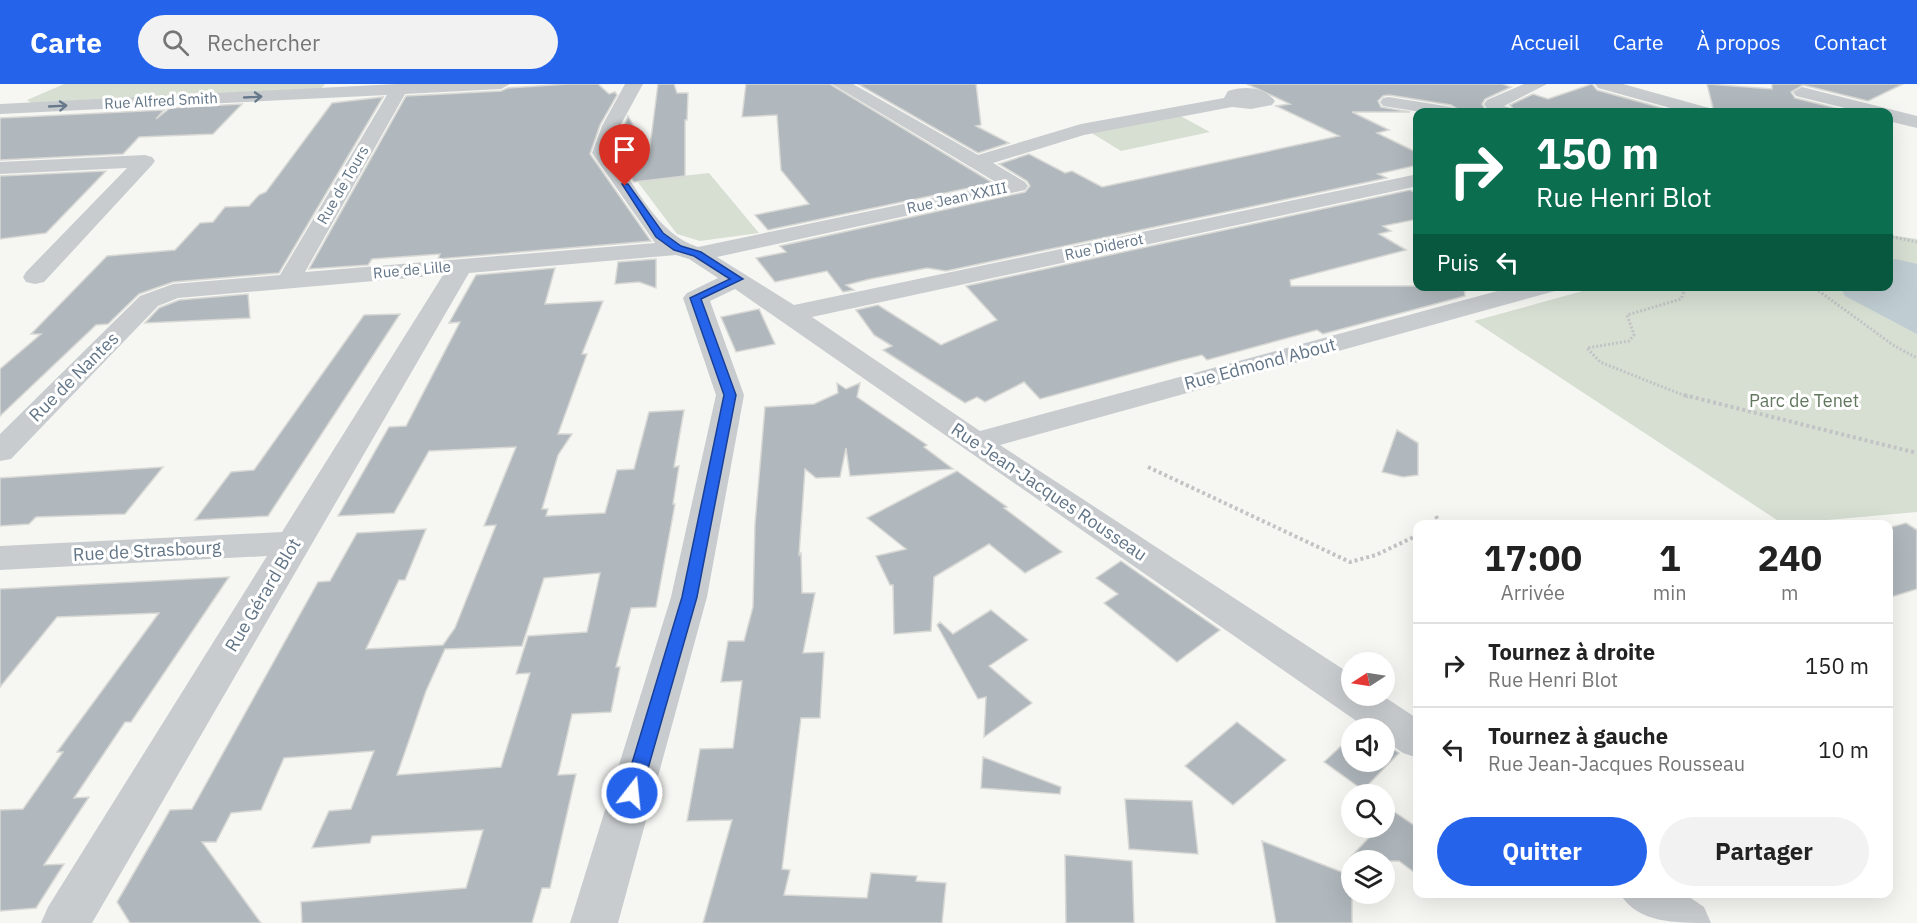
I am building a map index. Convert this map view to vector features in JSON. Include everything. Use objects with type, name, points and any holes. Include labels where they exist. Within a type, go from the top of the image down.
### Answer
[{"type":"street","name":"Rue Alfred Smith","points":[[0,109],[501,84]]},
{"type":"street","name":"Rue Jean-Jacques Rousseau","points":[[634,84],[611,126],[602,153],[659,235],[738,279],[1413,738]]},
{"type":"street","name":"Rue Jean XXIII","points":[[687,251],[1018,186],[841,84]]},
{"type":"street","points":[[1493,108],[1493,104],[1538,84]]},
{"type":"street","points":[[1604,84],[1689,108]]},
{"type":"street","points":[[1822,84],[1802,92],[1864,108]]},
{"type":"street","points":[[0,103],[35,88]]},
{"type":"street","name":"Rue de Tours","points":[[288,281],[399,90]]},
{"type":"street","points":[[976,162],[1081,130],[1232,102]]},
{"type":"street","points":[[1389,102],[1426,108]]},
{"type":"street","points":[[1893,116],[1917,122]]},
{"type":"street","points":[[0,168],[145,161],[34,277]]},
{"type":"street","name":"Rue Diderot","points":[[790,314],[1413,181]]},
{"type":"street","name":"Rue de Lille","points":[[149,301],[173,291],[461,266],[687,251]]},
{"type":"street","name":"Rue Gérard Blot","points":[[65,923],[461,266]]},
{"type":"street","points":[[594,923],[689,597],[730,395],[696,298],[738,279]]},
{"type":"street","name":"Rue Edmond About","points":[[975,442],[1528,291]]},
{"type":"street","name":"Rue de Nantes","points":[[0,452],[149,301]]},
{"type":"street","name":"Rue de Strasbourg","points":[[0,558],[294,543]]},
{"type":"street","points":[[1650,898],[1688,923]]},
{"type":"path","points":[[1893,237],[1917,242]]},
{"type":"path","points":[[1683,291],[1681,299],[1627,315],[1635,335],[1629,341],[1587,348],[1600,362],[1697,400],[1917,453]]},
{"type":"path","points":[[1819,291],[1893,345],[1917,358]]},
{"type":"path","points":[[1148,466],[1350,562],[1376,555],[1413,538]]},
{"type":"path","points":[[1436,516],[1438,520]]},
{"type":"green space","points":[[64,84],[325,84],[320,90],[31,103],[27,100]]},
{"type":"green space","points":[[1177,114],[1210,132],[1121,151],[1090,132]]},
{"type":"green space","points":[[709,173],[759,233],[700,241],[677,234],[637,181]]},
{"type":"green space","name":"Parc de Tenet","points":[[1893,236],[1917,239],[1917,512],[1828,520],[1777,520],[1474,321],[1583,291],[1893,291]]},
{"type":"shaded area","points":[[1893,259],[1917,264],[1917,334],[1845,296],[1842,291],[1893,291]]},
{"type":"building","points":[[598,84],[609,94],[615,92],[617,95],[600,125],[590,154],[651,241],[438,259],[440,254],[372,259],[368,265],[309,269],[406,96],[501,91],[508,88]]},
{"type":"building","points":[[658,84],[674,84],[677,93],[688,93],[687,120],[685,120],[685,176],[634,182],[614,153],[628,116],[649,154]]},
{"type":"building","points":[[746,84],[830,84],[993,183],[768,230],[755,215],[809,204],[781,170],[777,115],[742,117]]},
{"type":"building","points":[[858,84],[976,84],[981,125],[976,126],[1009,143],[978,153]]},
{"type":"building","points":[[1247,84],[1502,84],[1511,87],[1485,99],[1482,104],[1484,108],[1456,108],[1451,105],[1389,95],[1383,96],[1378,101],[1381,107],[1410,112],[1352,112],[1389,130],[1377,133],[1413,151],[1413,166],[1378,174],[1387,178],[946,271],[927,268],[870,279],[846,285],[854,290],[843,292],[827,271],[775,282],[756,258],[786,252],[780,246],[1025,192],[1030,186],[1027,181],[999,164],[1029,154],[1065,173],[1072,171],[1102,187],[1339,136],[1276,106],[1290,104]]},
{"type":"building","points":[[1592,84],[1597,90],[1662,108],[1513,108],[1510,105],[1533,94],[1548,99]]},
{"type":"building","points":[[1707,84],[1772,89],[1772,84],[1903,84],[1868,101],[1803,85],[1791,92],[1795,98],[1836,108],[1713,108]]},
{"type":"building","points":[[383,97],[279,273],[173,282],[139,294],[108,324],[96,325],[0,416],[0,369],[41,334],[31,334],[107,256],[175,250],[200,223],[213,222],[225,207],[249,206],[259,195],[266,192],[332,103]]},
{"type":"building","points":[[242,104],[213,134],[139,137],[123,154],[0,160],[0,118],[164,110],[156,119],[170,108]]},
{"type":"building","points":[[106,171],[46,233],[0,239],[0,176]]},
{"type":"building","points":[[1410,190],[1413,192],[1413,220],[1383,226],[1391,231],[1379,234],[1406,250],[1290,280],[1291,286],[1413,286],[1413,291],[1464,291],[1465,296],[1323,334],[1317,330],[1207,360],[1202,355],[1040,399],[1024,382],[985,402],[977,397],[965,403],[883,350],[892,346],[874,335],[856,310],[878,305],[941,345],[997,320],[966,286]]},
{"type":"building","points":[[656,259],[656,288],[639,282],[615,284],[618,262]]},
{"type":"building","points":[[555,268],[545,304],[603,301],[582,354],[587,354],[558,434],[572,434],[558,455],[542,509],[548,509],[546,516],[605,513],[617,470],[634,469],[649,412],[684,410],[674,467],[679,466],[673,504],[675,504],[656,607],[631,608],[616,667],[620,667],[611,712],[572,714],[558,775],[576,774],[550,888],[542,888],[532,923],[302,923],[301,902],[466,888],[483,830],[372,836],[370,843],[312,848],[329,811],[351,809],[374,751],[284,758],[261,810],[231,813],[216,842],[202,842],[261,923],[130,923],[117,902],[170,810],[192,809],[318,582],[330,581],[357,533],[426,529],[405,580],[399,580],[366,649],[443,645],[455,628],[496,525],[484,526],[516,447],[429,451],[394,513],[338,516],[389,427],[406,426],[460,322],[449,323],[476,275]],"holes":[[[600,573],[587,632],[528,636],[516,674],[530,673],[501,767],[397,775],[426,691],[445,649],[522,646],[544,578]]]},
{"type":"building","points":[[248,294],[250,318],[145,323],[159,308],[179,300]]},
{"type":"building","points":[[759,309],[775,344],[736,352],[721,317]]},
{"type":"building","points":[[400,314],[268,516],[195,520],[231,472],[254,470],[364,315]]},
{"type":"building","points":[[837,383],[846,389],[860,383],[857,397],[927,445],[924,447],[953,469],[850,476],[846,448],[840,477],[816,478],[805,469],[799,555],[801,553],[802,593],[815,593],[803,653],[824,652],[820,718],[801,718],[782,869],[790,870],[784,895],[867,898],[871,873],[917,876],[916,881],[946,883],[942,923],[703,923],[732,820],[687,821],[700,749],[733,748],[742,681],[721,682],[728,641],[744,641],[753,607],[755,524],[765,407],[814,404],[838,393]]},
{"type":"building","points":[[1397,430],[1418,443],[1418,475],[1403,477],[1382,472]]},
{"type":"building","points":[[163,467],[125,514],[36,517],[29,524],[0,526],[0,478]]},
{"type":"building","points":[[957,471],[1007,507],[1004,508],[1062,552],[1025,573],[989,544],[934,577],[931,631],[894,634],[893,585],[890,585],[876,556],[906,549],[867,518]]},
{"type":"building","points":[[1906,523],[1917,530],[1917,589],[1893,596],[1893,527]]},
{"type":"building","points":[[1121,561],[1220,630],[1177,662],[1104,603],[1118,594],[1096,578]]},
{"type":"building","points":[[229,577],[131,722],[125,722],[74,798],[89,797],[44,865],[64,864],[36,908],[0,911],[0,810],[23,809],[63,752],[57,752],[159,613],[57,617],[0,687],[0,589]]},
{"type":"building","points":[[991,610],[1028,640],[989,666],[1032,703],[984,737],[986,697],[978,699],[937,625],[940,622],[953,634]]},
{"type":"building","points":[[1237,722],[1286,760],[1233,805],[1185,766]]},
{"type":"building","points":[[1341,746],[1341,772],[1381,772],[1369,784],[1355,784],[1324,762]]},
{"type":"building","points":[[983,757],[1061,787],[1060,794],[981,788]]},
{"type":"building","points":[[1125,799],[1192,801],[1198,854],[1129,849]]},
{"type":"building","points":[[1395,812],[1413,825],[1413,871],[1399,861],[1395,861],[1395,850],[1357,850],[1369,838],[1395,838]]},
{"type":"building","points":[[1262,841],[1341,872],[1341,904],[1352,904],[1352,923],[1276,923]]},
{"type":"building","points":[[1065,855],[1132,861],[1134,923],[1066,923]]},
{"type":"route","points":[[625,186],[659,235],[677,248],[697,254],[738,279],[696,298],[730,395],[689,597],[632,793]]}]
